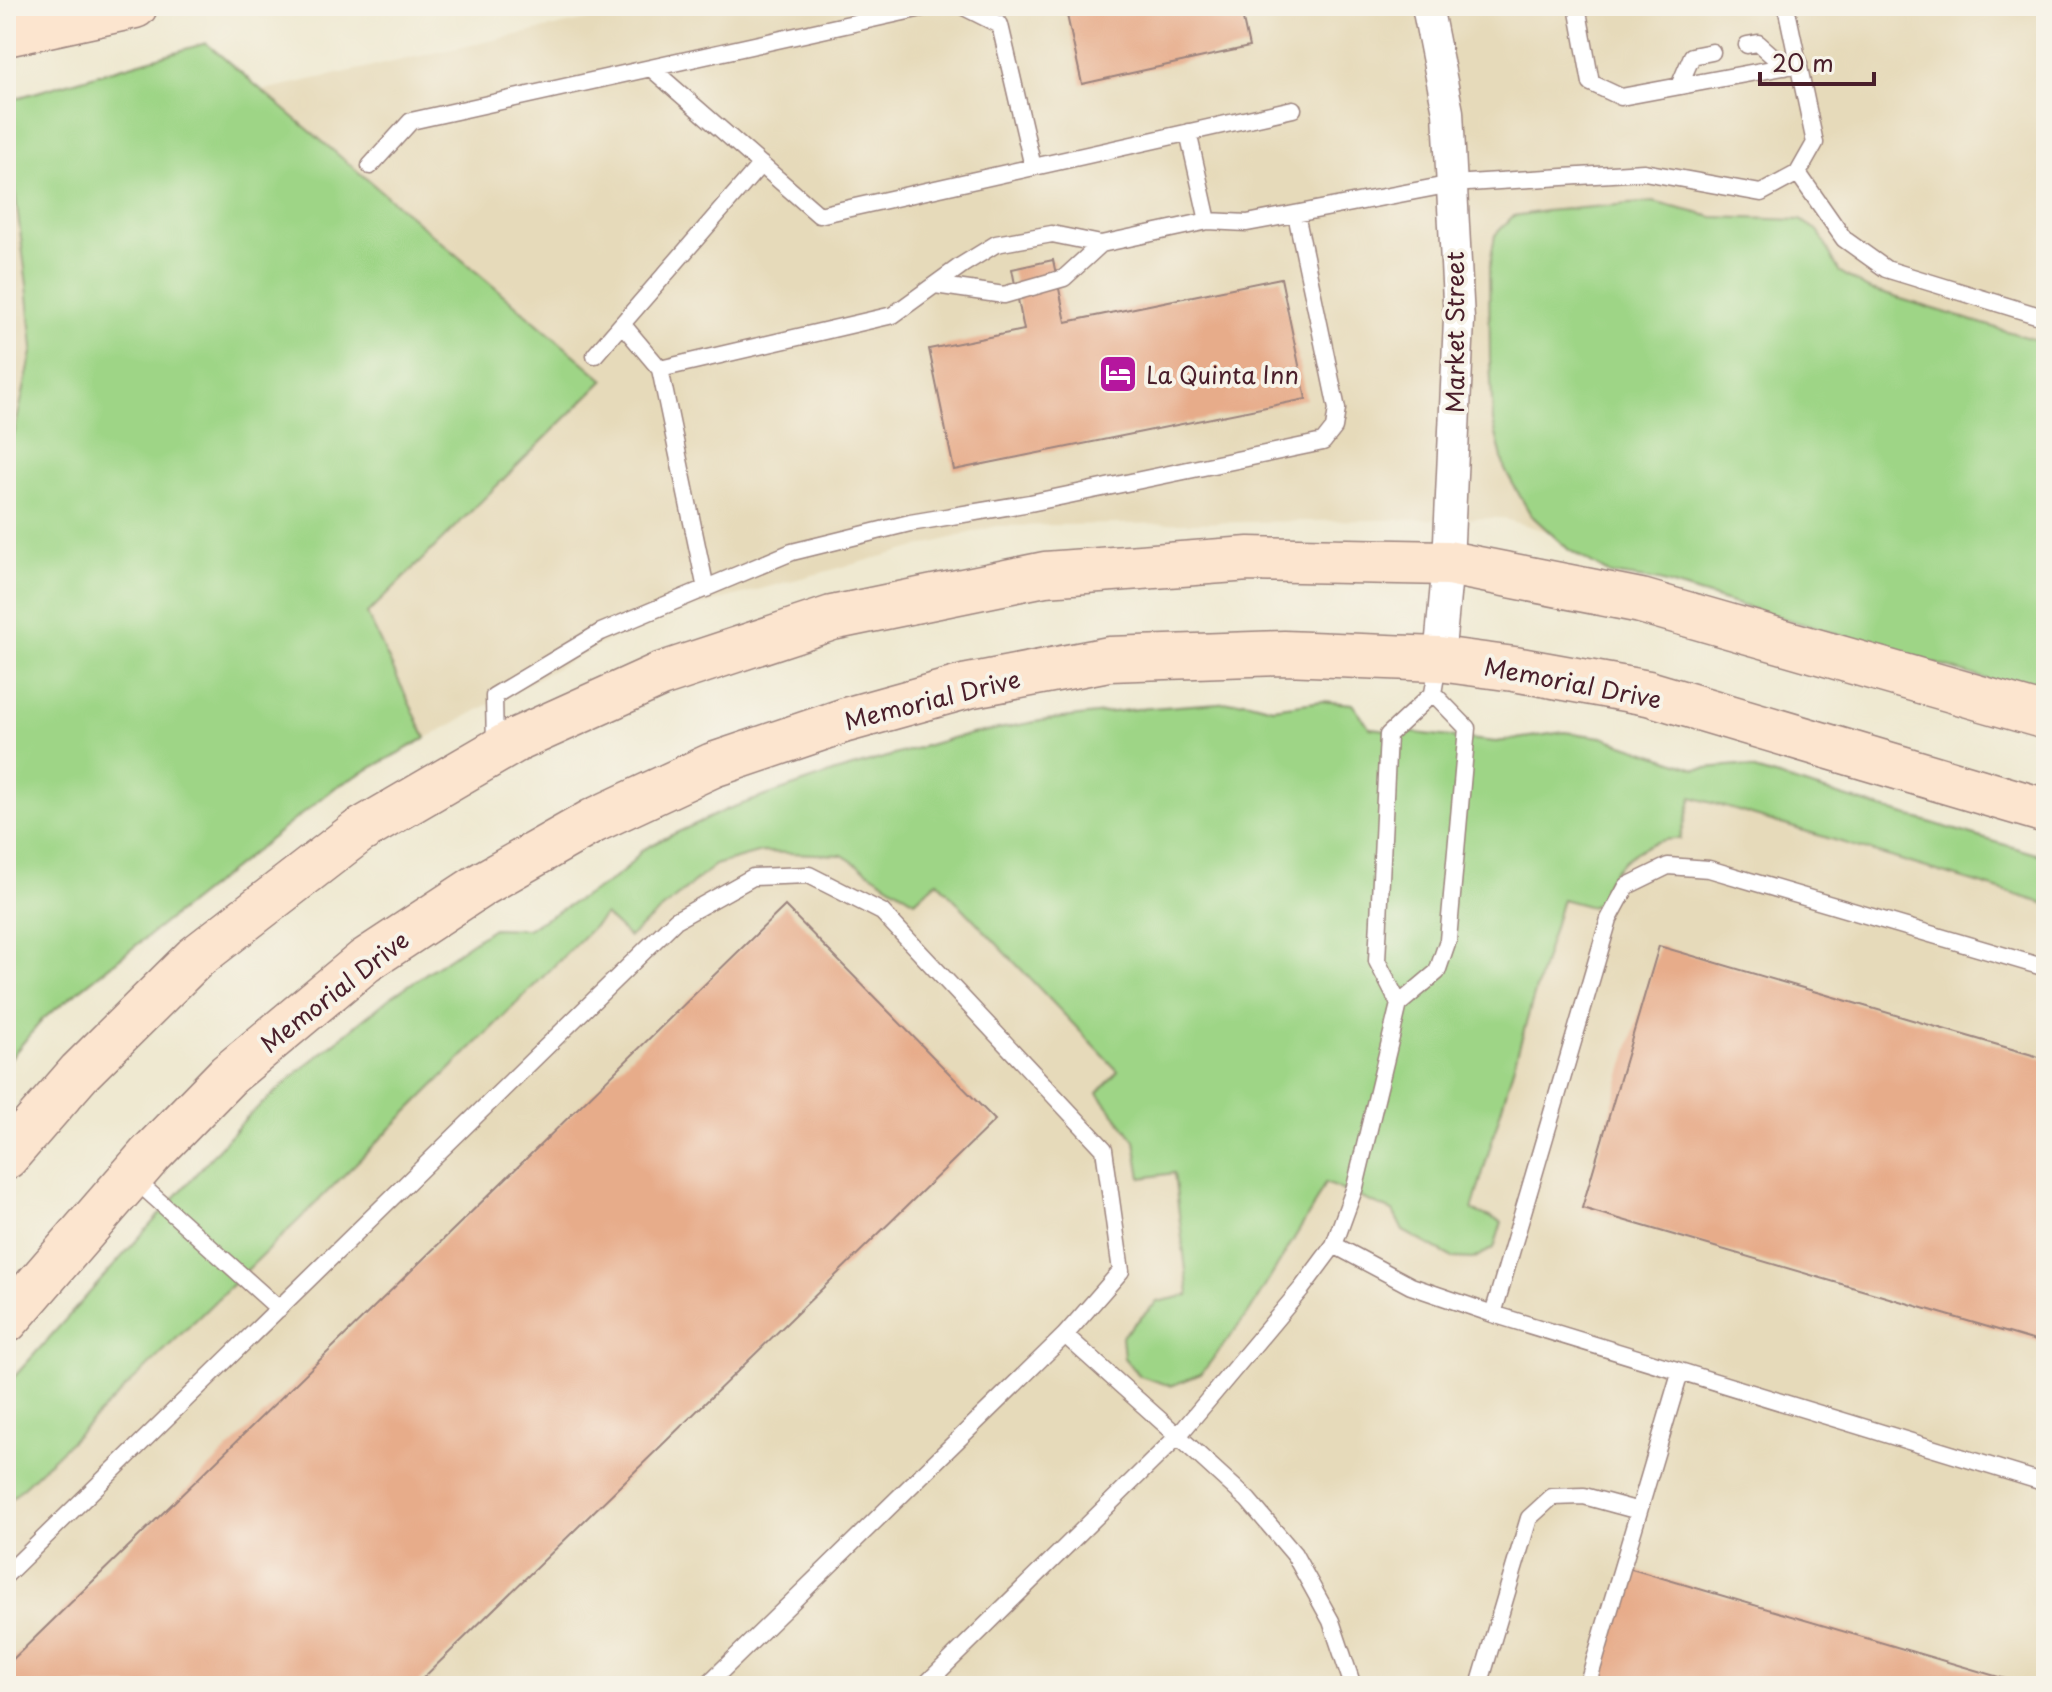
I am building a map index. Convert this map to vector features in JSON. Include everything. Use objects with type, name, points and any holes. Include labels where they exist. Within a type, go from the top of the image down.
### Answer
[{"type":"street","points":[[6,34],[135,6]]},
{"type":"street","name":"Market Street","points":[[1427,6],[1448,112],[1459,320],[1448,563],[1436,676]]},
{"type":"street","points":[[6,1157],[80,1072],[195,958],[358,832],[514,741],[660,675],[832,618],[1045,574],[1249,559],[1448,563],[1641,601],[2046,717]]},
{"type":"street","name":"Memorial Drive","points":[[6,1321],[131,1176],[228,1075],[365,961],[491,879],[593,821],[713,765],[846,720],[968,686],[1109,659],[1284,653],[1436,676],[1514,669],[1648,693],[2046,811]]},
{"type":"lane","points":[[370,166],[411,121],[931,6]]},
{"type":"lane","points":[[962,6],[1000,25],[1033,167]]},
{"type":"lane","points":[[1577,6],[1591,83],[1621,97],[1792,66]]},
{"type":"lane","points":[[660,369],[893,315],[996,244],[1052,234],[1101,244],[1208,221],[1247,223],[1452,184],[1644,172],[1761,193],[1798,173],[1815,143],[1792,66],[1786,6]]},
{"type":"lane","points":[[1747,45],[1758,43],[1792,66]]},
{"type":"lane","points":[[1679,86],[1692,56],[1712,52]]},
{"type":"lane","points":[[652,69],[819,215],[1293,109]]},
{"type":"lane","points":[[1188,132],[1208,221]]},
{"type":"lane","points":[[595,355],[761,164]]},
{"type":"lane","points":[[1798,173],[1844,239],[1886,269],[2046,318]]},
{"type":"lane","points":[[495,752],[494,696],[601,632],[792,552],[910,523],[1030,503],[1323,442],[1334,428],[1337,409],[1296,214]]},
{"type":"lane","points":[[935,285],[1004,295],[1064,278],[1101,244]]},
{"type":"lane","points":[[622,324],[660,369],[706,589]]},
{"type":"lane","points":[[924,1686],[1178,1436],[1302,1288],[1334,1245],[1355,1187],[1399,1004],[1437,972],[1448,940],[1467,728],[1436,676],[1388,735],[1377,961],[1399,1004]]},
{"type":"lane","points":[[1493,1314],[1609,919],[1627,886],[1668,866],[1709,869],[2046,968]]},
{"type":"lane","points":[[6,1575],[676,920],[753,877],[809,875],[882,912],[1104,1149],[1121,1271],[1065,1335],[706,1686]]},
{"type":"lane","points":[[131,1176],[279,1309]]},
{"type":"lane","points":[[1334,1245],[1411,1286],[1493,1314],[2046,1483]]},
{"type":"lane","points":[[1065,1335],[1248,1500],[1294,1554],[1331,1621],[1353,1686]]},
{"type":"lane","points":[[1587,1686],[1680,1373]]},
{"type":"lane","points":[[1479,1686],[1529,1518],[1552,1497],[1584,1496],[1639,1511]]},
{"type":"shaded area","points":[[651,6],[2046,6],[2046,677],[1501,518],[996,526],[645,620],[336,787],[43,1019],[6,1063],[6,146]]},
{"type":"shaded area","points":[[1691,797],[2046,904],[2046,1686],[6,1686],[6,1504],[309,1210],[605,915],[630,937],[715,865],[761,852],[842,855],[915,900],[936,881],[1118,1071],[1098,1093],[1135,1141],[1141,1178],[1174,1173],[1189,1295],[1250,1311],[1325,1183],[1393,1211],[1403,1231],[1472,1211],[1562,899],[1601,900],[1607,880],[1625,861],[1646,845],[1669,838]]},
{"type":"green space","points":[[206,43],[604,380],[367,614],[426,738],[336,787],[43,1019],[6,1063],[6,449],[14,434],[33,348],[6,101]]},
{"type":"green space","points":[[1653,202],[1713,217],[1801,220],[1819,232],[1839,271],[1868,289],[2046,343],[2046,697],[1659,581],[1610,574],[1569,550],[1531,515],[1505,470],[1493,422],[1489,269],[1495,235],[1513,216]]},
{"type":"green space","points":[[1245,701],[1273,708],[1322,701],[1352,704],[1370,728],[1496,742],[1564,732],[1602,737],[1696,769],[1738,765],[2046,857],[2046,904],[1692,797],[1680,839],[1649,845],[1629,857],[1613,873],[1601,898],[1591,907],[1562,899],[1472,1210],[1502,1222],[1494,1248],[1473,1259],[1453,1258],[1403,1231],[1393,1211],[1325,1183],[1250,1311],[1201,1374],[1171,1386],[1140,1376],[1124,1358],[1122,1336],[1157,1302],[1189,1295],[1174,1173],[1141,1178],[1135,1141],[1098,1093],[1118,1071],[937,881],[915,901],[842,855],[761,852],[715,865],[629,937],[605,915],[309,1210],[6,1504],[6,1386],[246,1118],[391,997],[493,928],[527,929],[609,882],[625,870],[642,850],[663,839],[728,809],[835,772],[956,737],[1046,720]]},
{"type":"building","points":[[1065,6],[1240,6],[1249,47],[1082,84]]},
{"type":"building","name":"La Quinta Inn","points":[[1053,260],[1066,322],[1281,278],[1306,399],[954,470],[929,349],[1024,330],[1012,269]]},
{"type":"building","points":[[785,906],[995,1120],[415,1686],[6,1686],[6,1666]]},
{"type":"building","points":[[1659,946],[2046,1059],[2046,1344],[1582,1208]]},
{"type":"building","points":[[1628,1568],[2026,1685],[2026,1686],[1593,1686]]},
{"type":"place","name":"La Quinta Inn","points":[[1118,374]]}]
